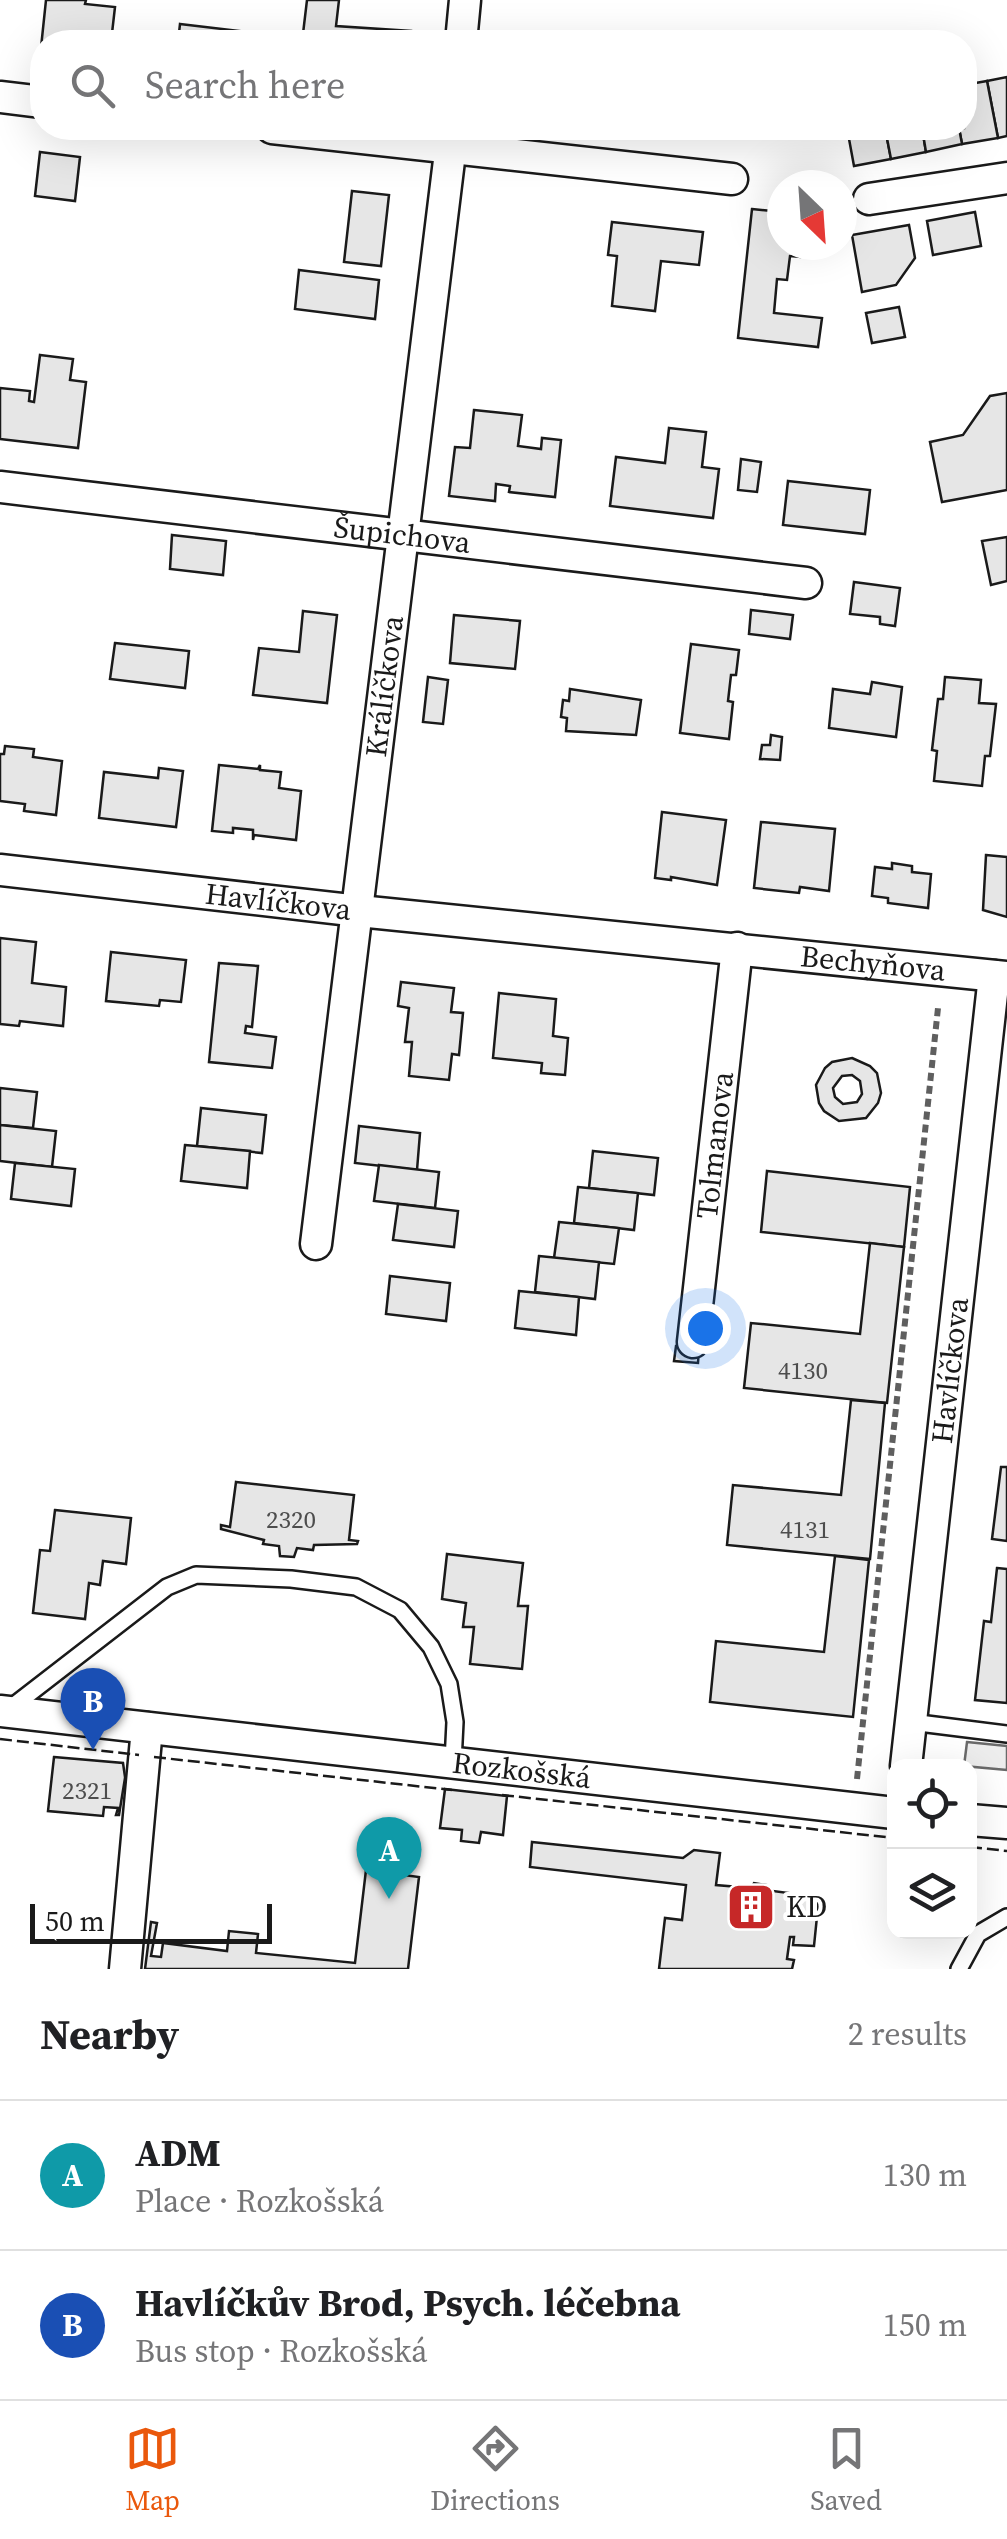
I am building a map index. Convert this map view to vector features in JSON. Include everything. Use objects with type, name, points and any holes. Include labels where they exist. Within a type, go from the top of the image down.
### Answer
[{"type":"street","points":[[462,30],[465,0]]},
{"type":"street","points":[[0,97],[30,101]]},
{"type":"street","name":"Králíčkova","points":[[316,1244],[452,140]]},
{"type":"street","points":[[466,140],[732,179]]},
{"type":"street","points":[[870,200],[1007,178]]},
{"type":"street","name":"Šupichova","points":[[0,487],[806,583]]},
{"type":"street","name":"Havlíčkova","points":[[0,870],[358,912],[737,948]]},
{"type":"street","name":"Bechyňova","points":[[737,948],[1001,976]]},
{"type":"street","name":"Tolmanova","points":[[693,1342],[737,948]]},
{"type":"street","name":"Havlíčkova","points":[[907,1759],[1001,976]]},
{"type":"street","name":"Rozkošská","points":[[3,1711],[887,1811]]},
{"type":"street","points":[[125,1969],[147,1728]]},
{"type":"street","points":[[977,1821],[1007,1823]]},
{"type":"lane","points":[[3,1711],[166,1587],[196,1575],[291,1578],[356,1587],[400,1610],[431,1648],[450,1684],[455,1722],[453,1762]]},
{"type":"lane","points":[[911,1722],[1007,1734]]},
{"type":"lane","points":[[959,1969],[978,1934],[1007,1917]]},
{"type":"path","points":[[854,1808],[938,1008]]},
{"type":"shaded area","points":[[967,1742],[1007,1746],[1007,1770],[977,1767],[977,1759],[965,1759]]},
{"type":"building","points":[[46,0],[86,0],[85,4],[115,7],[112,30],[43,30]]},
{"type":"building","points":[[307,0],[339,0],[336,26],[396,30],[303,30]]},
{"type":"building","points":[[180,24],[231,30],[179,30]]},
{"type":"building","points":[[1007,77],[1007,136],[998,138],[987,81]]},
{"type":"building","points":[[987,81],[998,138],[962,144],[961,140],[977,140],[977,83]]},
{"type":"building","points":[[849,140],[887,140],[891,159],[854,166]]},
{"type":"building","points":[[887,140],[924,140],[926,152],[891,159]]},
{"type":"building","points":[[924,140],[961,140],[962,144],[926,152]]},
{"type":"building","points":[[40,152],[80,157],[75,201],[35,196]]},
{"type":"building","points":[[352,191],[389,195],[381,266],[344,262]]},
{"type":"building","points":[[752,209],[767,210],[767,260],[790,260],[787,280],[777,279],[774,313],[822,318],[818,347],[738,338]]},
{"type":"building","points":[[975,212],[981,246],[933,255],[927,221]]},
{"type":"building","points":[[612,222],[703,232],[699,265],[661,261],[655,311],[612,306],[617,256],[608,255]]},
{"type":"building","points":[[909,225],[915,258],[896,285],[862,292],[857,234]]},
{"type":"building","points":[[299,270],[379,280],[375,319],[295,309]]},
{"type":"building","points":[[899,307],[905,337],[872,343],[866,313]]},
{"type":"building","points":[[40,355],[73,359],[70,380],[86,382],[78,448],[0,439],[0,388],[30,391],[29,401],[34,402]]},
{"type":"building","points":[[1007,393],[1007,490],[942,502],[930,442],[963,435],[990,396]]},
{"type":"building","points":[[474,410],[522,415],[518,446],[541,449],[542,438],[561,440],[555,497],[509,492],[510,486],[496,484],[495,501],[449,496],[455,447],[470,448]]},
{"type":"building","points":[[669,428],[706,432],[702,467],[719,469],[713,518],[610,506],[616,457],[665,463]]},
{"type":"building","points":[[741,459],[761,462],[757,492],[738,490]]},
{"type":"building","points":[[788,481],[870,490],[865,534],[783,525]]},
{"type":"building","points":[[172,535],[226,541],[223,575],[170,569]]},
{"type":"building","points":[[1007,537],[1007,581],[991,585],[982,541]]},
{"type":"building","points":[[854,582],[900,588],[895,626],[880,624],[880,617],[850,614]]},
{"type":"building","points":[[751,610],[793,615],[790,639],[749,634]]},
{"type":"building","points":[[303,611],[337,615],[327,703],[253,695],[259,648],[299,652]]},
{"type":"building","points":[[454,615],[520,621],[515,669],[450,663]]},
{"type":"building","points":[[115,643],[189,651],[185,688],[110,679]]},
{"type":"building","points":[[691,644],[739,650],[728,701],[733,702],[729,739],[680,733]]},
{"type":"building","points":[[428,677],[448,680],[443,724],[423,722]]},
{"type":"building","points":[[945,677],[981,680],[979,703],[996,704],[982,786],[934,781],[937,751],[932,750],[938,699],[943,699]]},
{"type":"building","points":[[872,682],[902,687],[896,737],[829,728],[833,689],[870,694]]},
{"type":"building","points":[[570,689],[641,700],[636,735],[566,731],[567,718],[561,717],[563,700],[569,701]]},
{"type":"building","points":[[771,735],[782,737],[780,760],[760,759],[762,745],[770,745]]},
{"type":"building","points":[[5,746],[34,749],[33,757],[62,761],[56,815],[24,811],[25,804],[0,801],[0,754],[4,754]]},
{"type":"building","points":[[219,765],[258,769],[260,765],[260,770],[281,772],[279,788],[301,791],[296,840],[254,835],[253,840],[253,830],[212,831]]},
{"type":"building","points":[[159,768],[183,771],[176,827],[99,818],[104,772],[158,778]]},
{"type":"building","points":[[662,812],[726,820],[717,885],[655,878]]},
{"type":"building","points":[[761,822],[835,829],[829,891],[800,887],[799,893],[754,888]]},
{"type":"building","points":[[986,855],[1007,857],[1007,917],[983,910]]},
{"type":"building","points":[[892,863],[912,866],[912,872],[931,874],[928,908],[888,903],[888,898],[872,896],[875,867],[892,869]]},
{"type":"building","points":[[0,938],[36,942],[32,983],[66,987],[63,1026],[20,1021],[19,1026],[0,1024]]},
{"type":"building","points":[[111,952],[186,960],[181,1002],[160,1000],[159,1006],[106,1001]]},
{"type":"building","points":[[219,963],[258,966],[252,1027],[246,1026],[245,1033],[276,1037],[272,1068],[209,1062]]},
{"type":"building","points":[[401,982],[454,988],[451,1012],[463,1013],[459,1055],[452,1054],[449,1080],[409,1076],[412,1042],[405,1042],[409,1008],[398,1006]]},
{"type":"building","points":[[499,993],[556,999],[553,1036],[568,1038],[565,1075],[541,1073],[542,1063],[493,1058]]},
{"type":"building","points":[[852,1058],[877,1073],[881,1093],[866,1118],[839,1121],[819,1103],[816,1085],[832,1062]],"holes":[[[852,1075],[860,1081],[862,1094],[857,1102],[843,1104],[835,1097],[833,1088],[842,1076]]]},
{"type":"building","points":[[0,1088],[37,1092],[33,1128],[0,1125]]},
{"type":"building","points":[[201,1108],[266,1115],[262,1153],[197,1146]]},
{"type":"building","points":[[0,1125],[56,1131],[52,1167],[0,1161]]},
{"type":"building","points":[[359,1126],[420,1133],[417,1170],[355,1163]]},
{"type":"building","points":[[185,1145],[250,1151],[247,1188],[181,1181]]},
{"type":"building","points":[[593,1151],[658,1158],[654,1195],[589,1188]]},
{"type":"building","points":[[15,1163],[75,1169],[71,1206],[11,1199]]},
{"type":"building","points":[[379,1165],[439,1172],[435,1208],[374,1201]]},
{"type":"building","points":[[767,1171],[910,1187],[904,1247],[761,1232]]},
{"type":"building","points":[[578,1187],[638,1193],[634,1230],[574,1223]]},
{"type":"building","points":[[398,1204],[458,1211],[454,1247],[393,1240]]},
{"type":"building","points":[[559,1222],[619,1228],[614,1264],[554,1258]]},
{"type":"building","points":[[870,1243],[904,1247],[887,1403],[744,1388],[751,1323],[860,1334]]},
{"type":"building","points":[[539,1256],[599,1262],[595,1299],[535,1292]]},
{"type":"building","points":[[390,1276],[450,1283],[446,1321],[386,1314]]},
{"type":"building","points":[[519,1291],[579,1297],[576,1335],[515,1328]]},
{"type":"building","points":[[676,1346],[699,1348],[698,1363],[674,1361]]},
{"type":"building","points":[[851,1400],[885,1403],[870,1559],[727,1545],[733,1485],[841,1495]]},
{"type":"building","points":[[1001,1467],[1007,1467],[1007,1541],[992,1539]]},
{"type":"building","points":[[236,1482],[354,1495],[349,1540],[358,1541],[357,1544],[314,1545],[313,1550],[297,1548],[294,1557],[280,1556],[279,1546],[221,1529],[221,1525],[230,1527]]},
{"type":"building","points":[[55,1510],[131,1518],[126,1564],[103,1561],[100,1585],[89,1583],[85,1619],[33,1613],[40,1550],[50,1551]]},
{"type":"building","points":[[447,1554],[523,1563],[518,1606],[528,1606],[522,1669],[470,1664],[474,1627],[463,1627],[466,1603],[442,1599]]},
{"type":"building","points":[[835,1556],[869,1560],[853,1717],[710,1702],[716,1641],[824,1652]]},
{"type":"building","points":[[997,1568],[1007,1569],[1007,1703],[975,1700],[984,1621],[991,1622]]},
{"type":"building","points":[[54,1757],[123,1763],[125,1777],[133,1778],[125,1778],[119,1815],[118,1808],[104,1807],[103,1816],[48,1811]]},
{"type":"building","points":[[445,1789],[507,1796],[503,1835],[481,1832],[479,1843],[461,1841],[462,1830],[440,1828]]},
{"type":"building","name":"KD","points":[[532,1842],[683,1858],[694,1850],[720,1853],[716,1885],[751,1888],[754,1883],[766,1885],[765,1890],[819,1897],[814,1946],[793,1945],[794,1937],[790,1937],[787,1959],[794,1960],[792,1969],[659,1969],[665,1918],[682,1920],[686,1885],[530,1867]]},
{"type":"building","points":[[366,1870],[419,1877],[408,1969],[145,1969],[151,1922],[157,1923],[151,1956],[161,1957],[163,1943],[227,1951],[229,1931],[258,1934],[256,1953],[355,1963]]},
{"type":"fence","points":[[0,1739],[139,1755]]},
{"type":"fence","points":[[154,1757],[452,1790]]},
{"type":"fence","points":[[502,1795],[887,1837]]},
{"type":"fence","points":[[977,1848],[1007,1851]]},
{"type":"place","name":"Havlíčkův Brod, Psych. léčebna","points":[[93,1750]]},
{"type":"place","name":"ADM","points":[[389,1899]]},
{"type":"place","name":"KD","points":[[751,1907]]}]
